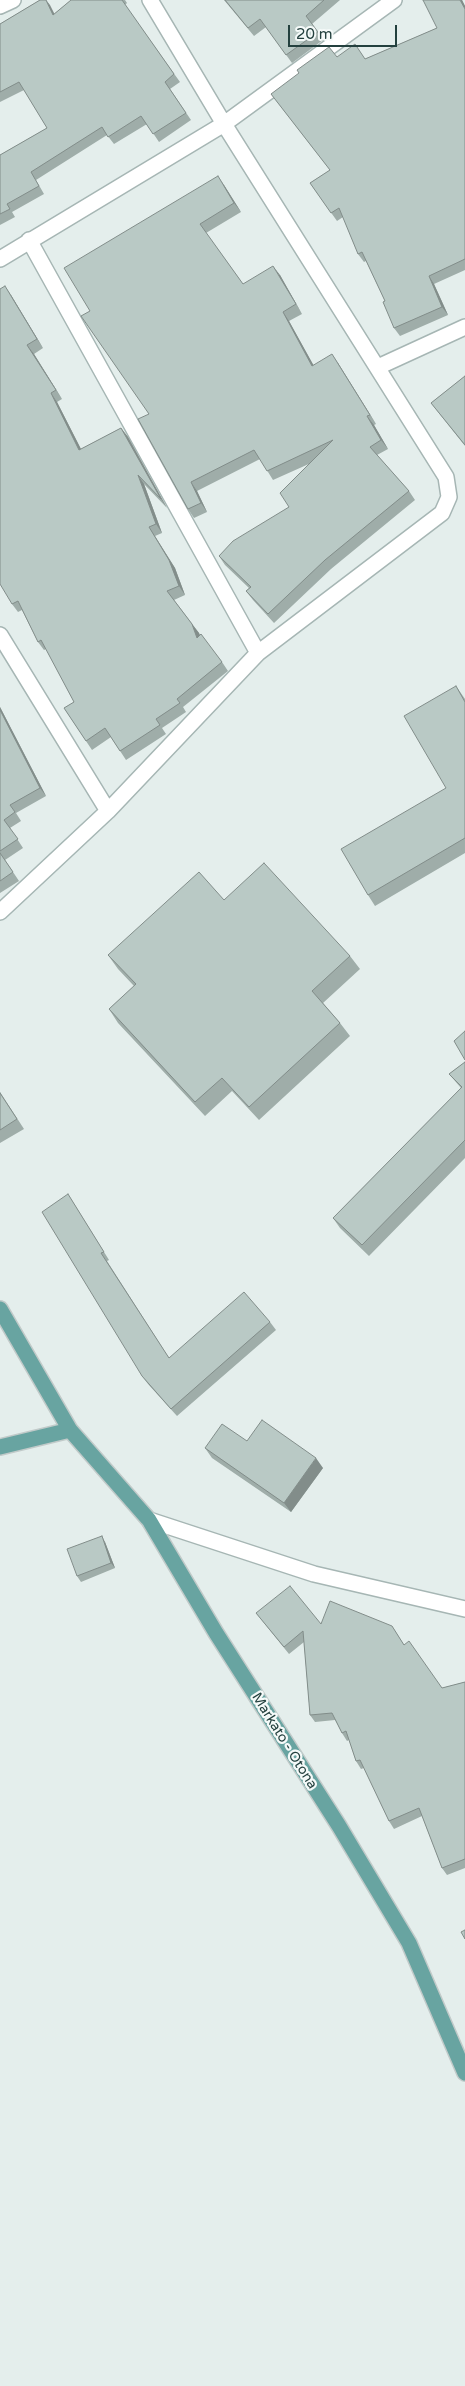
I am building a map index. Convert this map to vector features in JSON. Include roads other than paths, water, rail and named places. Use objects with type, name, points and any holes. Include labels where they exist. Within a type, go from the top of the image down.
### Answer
[{"type":"main road","name":"Markato - Otona","points":[[0,1309],[70,1430],[149,1520],[216,1633],[333,1818],[409,1943],[465,2073]]},
{"type":"main road","points":[[0,1447],[70,1430]]},
{"type":"street","points":[[0,6],[13,0]]},
{"type":"street","points":[[0,912],[108,812],[258,653],[442,513],[449,497],[446,477],[224,124],[150,0]]},
{"type":"street","points":[[0,259],[224,124],[394,0]]},
{"type":"street","points":[[29,240],[258,653]]},
{"type":"street","points":[[378,367],[465,327]]},
{"type":"street","points":[[0,635],[108,812]]},
{"type":"street","points":[[149,1520],[314,1574],[465,1609]]}]
